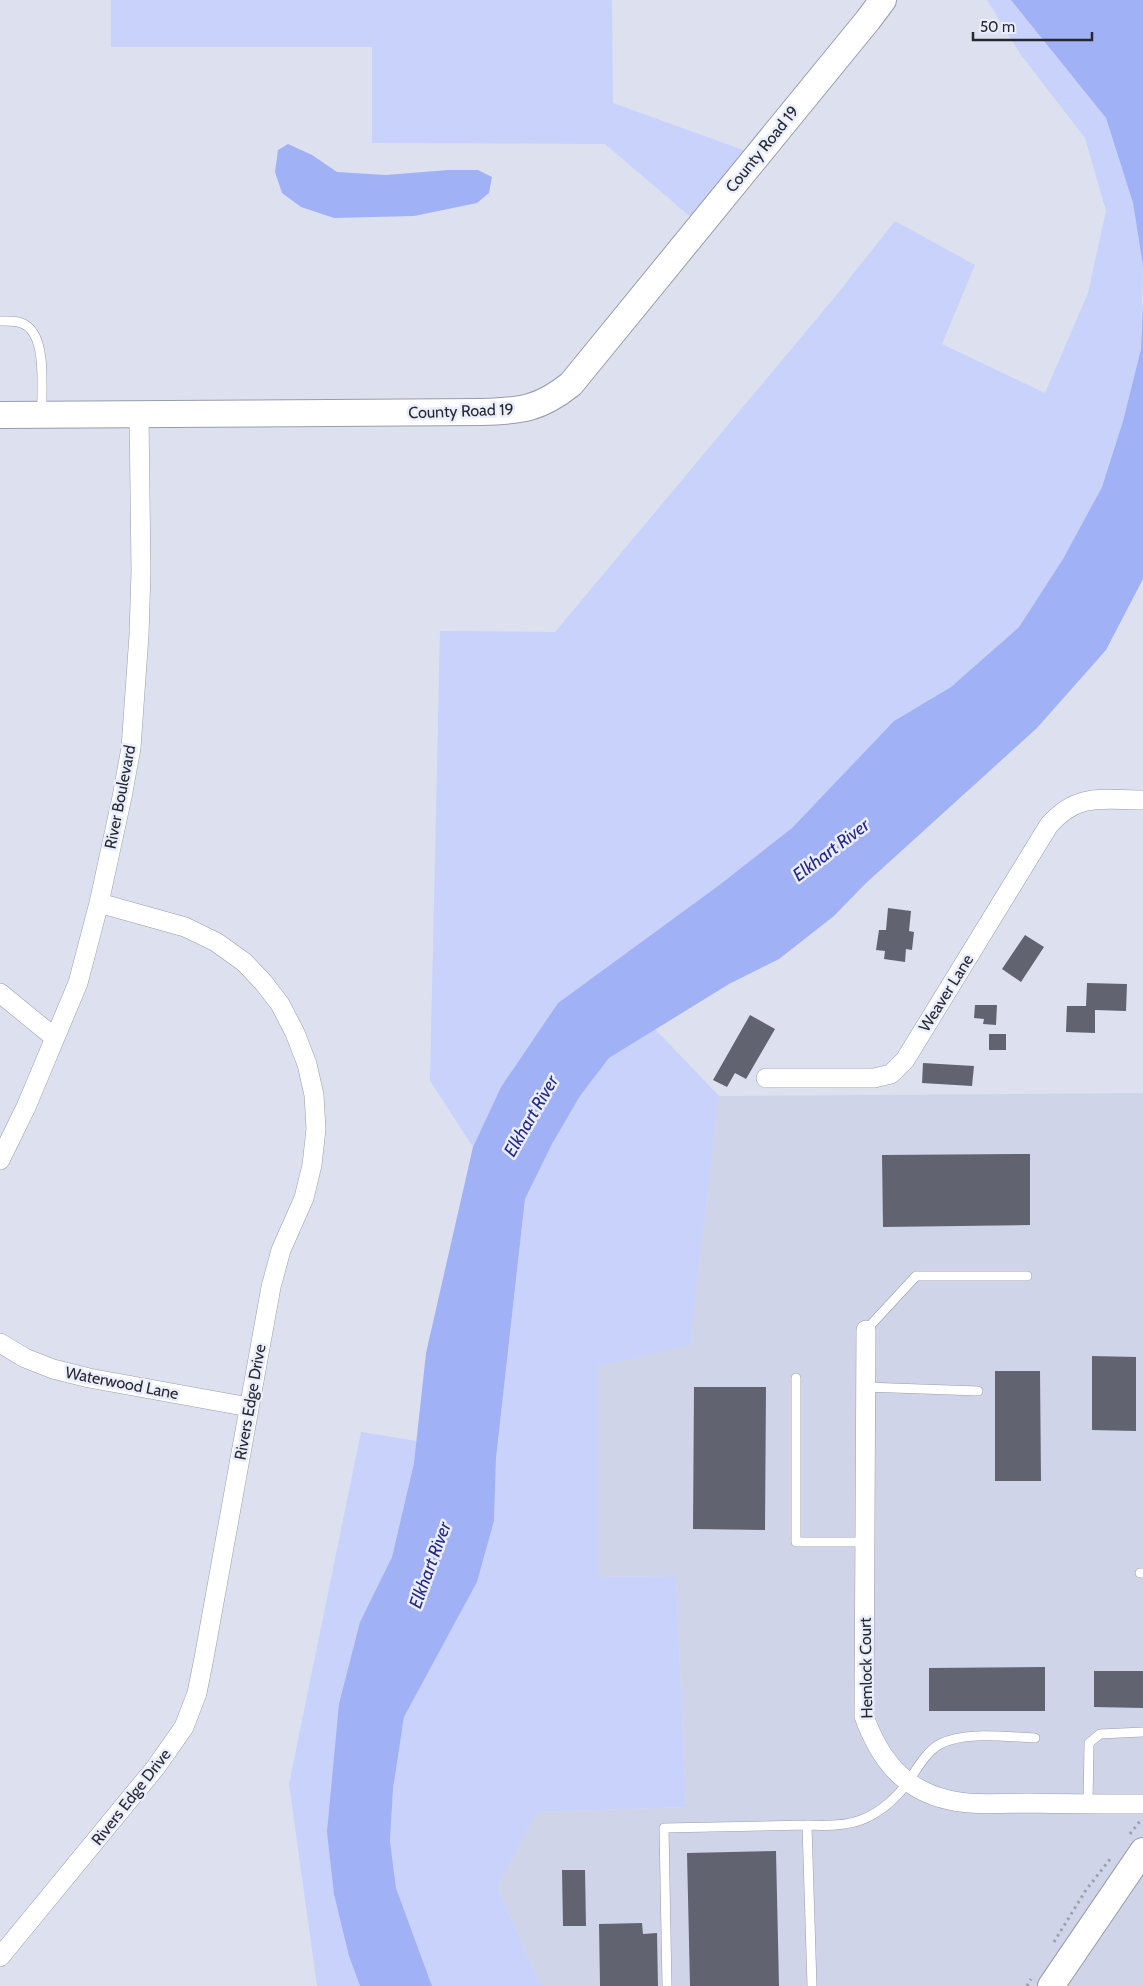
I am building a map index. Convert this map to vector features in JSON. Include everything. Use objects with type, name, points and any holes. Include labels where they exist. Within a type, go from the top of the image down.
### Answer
[{"type":"street","name":"County Road 19","points":[[0,415],[482,412],[524,410],[542,404],[571,384],[868,20],[882,0]]},
{"type":"street","name":"River Boulevard","points":[[0,1160],[26,1107],[78,983],[99,903],[122,797],[131,748],[139,635],[141,571],[139,414]]},
{"type":"street","name":"Weaver Lane","points":[[766,1078],[874,1078],[891,1074],[904,1060],[1049,825],[1068,807],[1080,801],[1143,800]]},
{"type":"street","name":"Rivers Edge Drive","points":[[0,1957],[156,1766],[184,1727],[197,1693],[271,1286],[282,1250],[304,1198],[312,1165],[316,1129],[314,1095],[307,1064],[295,1033],[280,1004],[244,962],[216,942],[186,927],[99,903]]},
{"type":"street","points":[[0,993],[55,1038]]},
{"type":"street","name":"Hemlock Court","points":[[866,1330],[864,1716],[872,1740],[896,1772],[909,1782],[931,1794],[949,1800],[978,1803],[1143,1804]]},
{"type":"street","name":"Waterwood Lane","points":[[0,1342],[25,1358],[53,1369],[89,1378],[249,1407]]},
{"type":"street","points":[[1051,1986],[1143,1851]]},
{"type":"lane","points":[[0,320],[15,321],[26,325],[40,346],[42,415]]},
{"type":"lane","points":[[866,1330],[916,1276],[1027,1276]]},
{"type":"lane","points":[[796,1378],[796,1542],[866,1542]]},
{"type":"lane","points":[[865,1387],[978,1391]]},
{"type":"lane","points":[[1088,1804],[1089,1743],[1100,1734],[1143,1732]]},
{"type":"lane","points":[[667,1986],[664,1828],[822,1826],[860,1820],[884,1807],[909,1782],[923,1760],[939,1745],[961,1737],[1035,1738]]},
{"type":"lane","points":[[807,1826],[812,1986]]},
{"type":"shaded area","points":[[111,0],[612,0],[613,103],[757,155],[700,225],[605,144],[372,143],[372,47],[111,47]]},
{"type":"shaded area","points":[[987,0],[1011,0],[1106,118],[1133,203],[1143,266],[1141,349],[1123,421],[1102,487],[1063,559],[1019,627],[951,687],[894,721],[792,828],[718,886],[558,1003],[501,1087],[473,1147],[430,1081],[440,631],[555,632],[834,298],[895,221],[975,265],[942,344],[1045,393],[1088,293],[1106,211],[1085,138],[1021,55]]},
{"type":"shaded area","points":[[655,1029],[719,1096],[690,1345],[597,1367],[597,1577],[676,1576],[686,1807],[537,1812],[497,1887],[541,1986],[432,1986],[396,1888],[390,1841],[393,1789],[404,1717],[477,1582],[494,1521],[496,1458],[525,1199],[552,1144],[580,1096],[609,1058]]},
{"type":"shaded area","points":[[1143,1093],[1143,1986],[541,1986],[497,1887],[537,1812],[686,1807],[676,1576],[597,1577],[597,1367],[690,1344],[719,1096]]},
{"type":"shaded area","points":[[361,1432],[417,1441],[414,1463],[392,1557],[360,1622],[349,1956],[360,1986],[317,1986],[289,1784]]},
{"type":"water","points":[[1011,0],[1143,0],[1143,266],[1133,203],[1106,118]]},
{"type":"water","points":[[288,144],[312,155],[337,172],[386,175],[448,170],[478,170],[492,177],[489,193],[477,203],[414,216],[334,218],[301,207],[282,193],[275,172],[278,150]]},
{"type":"water","name":"Elkhart River","points":[[1143,302],[1143,579],[1106,650],[1037,728],[865,884],[834,916],[779,959],[729,984],[609,1058],[580,1096],[552,1144],[525,1199],[496,1458],[494,1521],[477,1582],[404,1717],[393,1789],[390,1841],[396,1888],[432,1986],[360,1986],[349,1956],[334,1894],[327,1832],[339,1704],[360,1622],[392,1557],[414,1463],[426,1353],[473,1147],[501,1087],[558,1003],[718,886],[792,828],[894,721],[951,687],[1019,627],[1063,559],[1102,487],[1123,421],[1141,349]]},
{"type":"building","points":[[888,908],[911,911],[909,931],[914,932],[912,950],[906,949],[905,962],[884,959],[885,951],[876,950],[879,930],[886,930]]},
{"type":"building","points":[[1025,935],[1044,947],[1021,982],[1002,969]]},
{"type":"building","points":[[1087,983],[1127,984],[1126,1011],[1095,1010],[1095,1033],[1066,1032],[1067,1006],[1086,1006]]},
{"type":"building","points":[[975,1005],[997,1005],[996,1025],[983,1024],[984,1019],[974,1018]]},
{"type":"building","points":[[750,1015],[775,1029],[746,1079],[735,1073],[727,1087],[713,1080]]},
{"type":"building","points":[[989,1034],[1006,1034],[1006,1050],[989,1050]]},
{"type":"building","points":[[923,1063],[974,1066],[972,1086],[922,1083]]},
{"type":"building","points":[[1030,1154],[1030,1225],[883,1227],[882,1155]]},
{"type":"building","points":[[1092,1356],[1136,1357],[1136,1431],[1092,1430]]},
{"type":"building","points":[[995,1371],[1040,1371],[1041,1481],[995,1481]]},
{"type":"building","points":[[694,1387],[766,1387],[765,1530],[693,1529]]},
{"type":"building","points":[[1045,1667],[1045,1711],[929,1711],[929,1668]]},
{"type":"building","points":[[1094,1671],[1143,1671],[1143,1708],[1094,1707]]},
{"type":"building","points":[[776,1851],[779,1986],[690,1986],[687,1853]]},
{"type":"building","points":[[562,1870],[585,1870],[586,1926],[563,1926]]},
{"type":"building","points":[[642,1923],[643,1934],[657,1933],[658,1986],[600,1986],[599,1924]]}]
